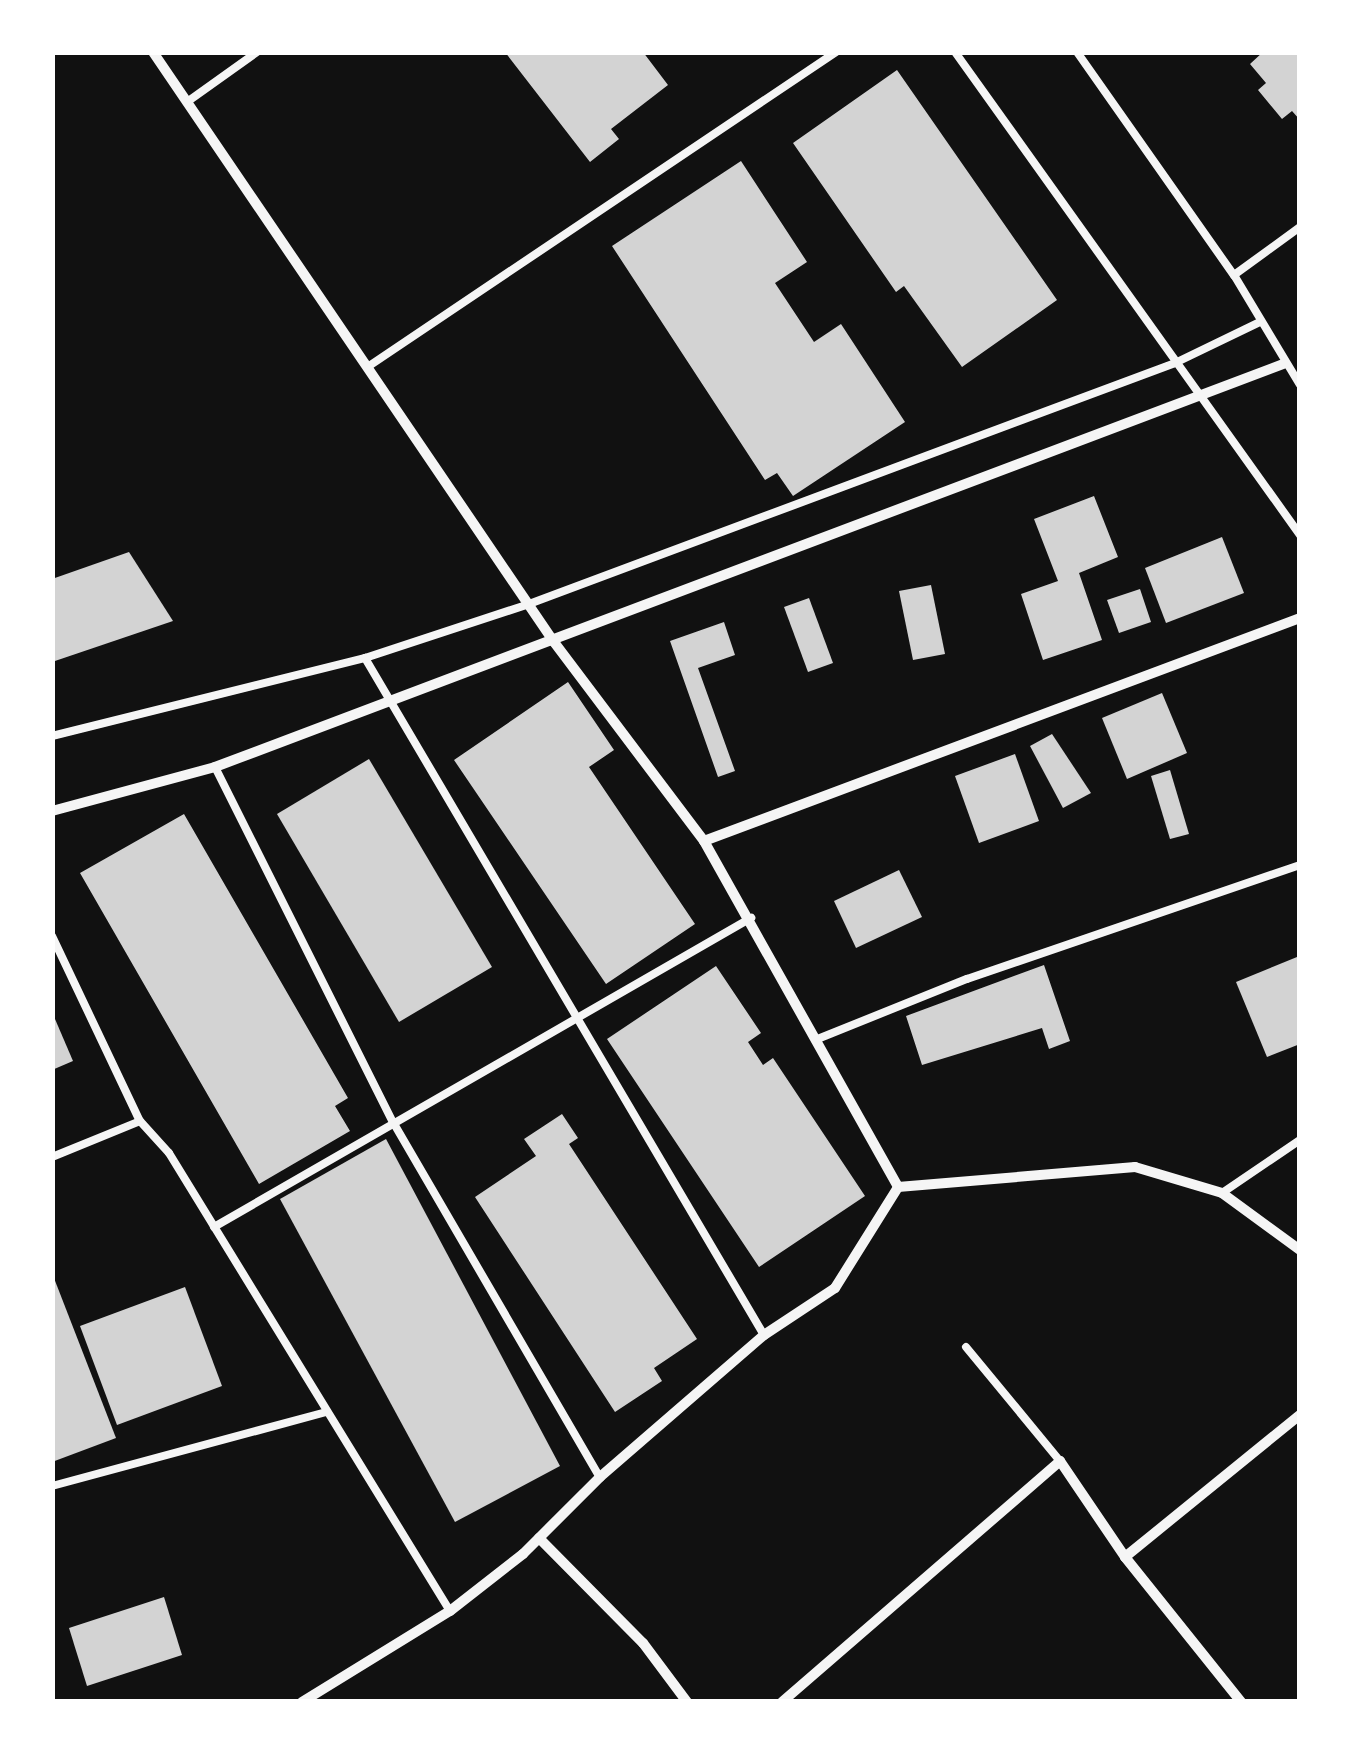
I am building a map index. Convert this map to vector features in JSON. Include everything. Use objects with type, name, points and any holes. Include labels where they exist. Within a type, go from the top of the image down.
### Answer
[{"type":"street","points":[[153,52],[554,642],[704,841],[751,918],[898,1187]]},
{"type":"street","points":[[52,811],[215,767],[388,696],[554,642],[1202,400],[1283,364]]},
{"type":"street","points":[[704,841],[1300,618]]},
{"type":"street","points":[[898,1187],[1135,1167],[1222,1193],[1300,1250]]},
{"type":"street","points":[[302,1702],[450,1611],[539,1538],[600,1477],[764,1335],[835,1288],[898,1187]]},
{"type":"street","points":[[1125,1557],[1300,1415]]},
{"type":"street","points":[[782,1702],[1060,1461],[1125,1557],[1241,1702]]},
{"type":"street","points":[[539,1538],[643,1643],[687,1702]]},
{"type":"lane","points":[[187,102],[257,52]]},
{"type":"lane","points":[[369,366],[836,52]]},
{"type":"lane","points":[[1077,52],[1234,275],[1283,364],[1300,385]]},
{"type":"lane","points":[[957,53],[1300,534]]},
{"type":"lane","points":[[1234,275],[1300,227]]},
{"type":"lane","points":[[52,736],[365,658],[529,604],[1175,363],[1260,322]]},
{"type":"lane","points":[[365,658],[764,1335]]},
{"type":"lane","points":[[215,767],[393,1122],[600,1477]]},
{"type":"lane","points":[[816,1040],[967,980],[1300,865]]},
{"type":"lane","points":[[214,1228],[393,1122],[580,1022],[751,918]]},
{"type":"lane","points":[[52,936],[140,1121],[169,1153],[450,1611]]},
{"type":"lane","points":[[52,1157],[140,1121]]},
{"type":"lane","points":[[1222,1193],[1300,1140]]},
{"type":"lane","points":[[966,1346],[1060,1461]]},
{"type":"lane","points":[[52,1486],[327,1412]]},
{"type":"building","points":[[505,52],[643,52],[668,85],[611,129],[619,139],[590,162]]},
{"type":"building","points":[[1263,52],[1300,52],[1300,120],[1292,111],[1282,119],[1258,90],[1266,83],[1250,64]]},
{"type":"building","points":[[897,70],[1057,300],[962,367],[904,286],[896,292],[793,143]]},
{"type":"building","points":[[741,161],[807,262],[775,283],[814,342],[841,324],[905,422],[793,496],[777,473],[765,480],[612,246]]},
{"type":"building","points":[[1094,496],[1118,557],[1079,573],[1102,640],[1043,660],[1021,594],[1058,581],[1034,519]]},
{"type":"building","points":[[1222,537],[1244,593],[1166,623],[1145,568]]},
{"type":"building","points":[[129,552],[173,621],[52,662],[52,579]]},
{"type":"building","points":[[931,585],[945,654],[913,660],[899,591]]},
{"type":"building","points":[[1140,589],[1151,622],[1119,633],[1107,600]]},
{"type":"building","points":[[809,598],[833,663],[808,672],[784,607]]},
{"type":"building","points":[[724,622],[735,655],[698,668],[735,771],[718,777],[670,641]]},
{"type":"building","points":[[568,682],[614,750],[589,767],[695,924],[606,984],[454,760]]},
{"type":"building","points":[[1162,693],[1187,753],[1127,779],[1102,718]]},
{"type":"building","points":[[1052,734],[1091,793],[1063,808],[1030,746]]},
{"type":"building","points":[[1015,754],[1039,821],[979,843],[955,776]]},
{"type":"building","points":[[369,759],[492,967],[399,1022],[277,814]]},
{"type":"building","points":[[1170,770],[1189,834],[1170,839],[1151,776]]},
{"type":"building","points":[[184,814],[348,1098],[335,1106],[350,1131],[259,1184],[80,873]]},
{"type":"building","points":[[899,870],[922,917],[856,948],[834,901]]},
{"type":"building","points":[[1297,957],[1300,1044],[1267,1057],[1236,982]]},
{"type":"building","points":[[1044,965],[1070,1041],[1049,1049],[1042,1028],[922,1065],[906,1016]]},
{"type":"building","points":[[716,966],[761,1033],[748,1042],[763,1065],[773,1058],[865,1196],[759,1267],[607,1039]]},
{"type":"building","points":[[52,1012],[73,1061],[52,1070]]},
{"type":"building","points":[[562,1114],[578,1138],[569,1144],[697,1339],[654,1368],[662,1381],[615,1412],[475,1197],[536,1156],[524,1139]]},
{"type":"building","points":[[386,1139],[560,1466],[455,1522],[280,1199]]},
{"type":"building","points":[[52,1273],[116,1438],[52,1462]]},
{"type":"building","points":[[185,1287],[222,1386],[117,1425],[80,1326]]},
{"type":"building","points":[[164,1597],[182,1655],[87,1686],[69,1628]]}]
